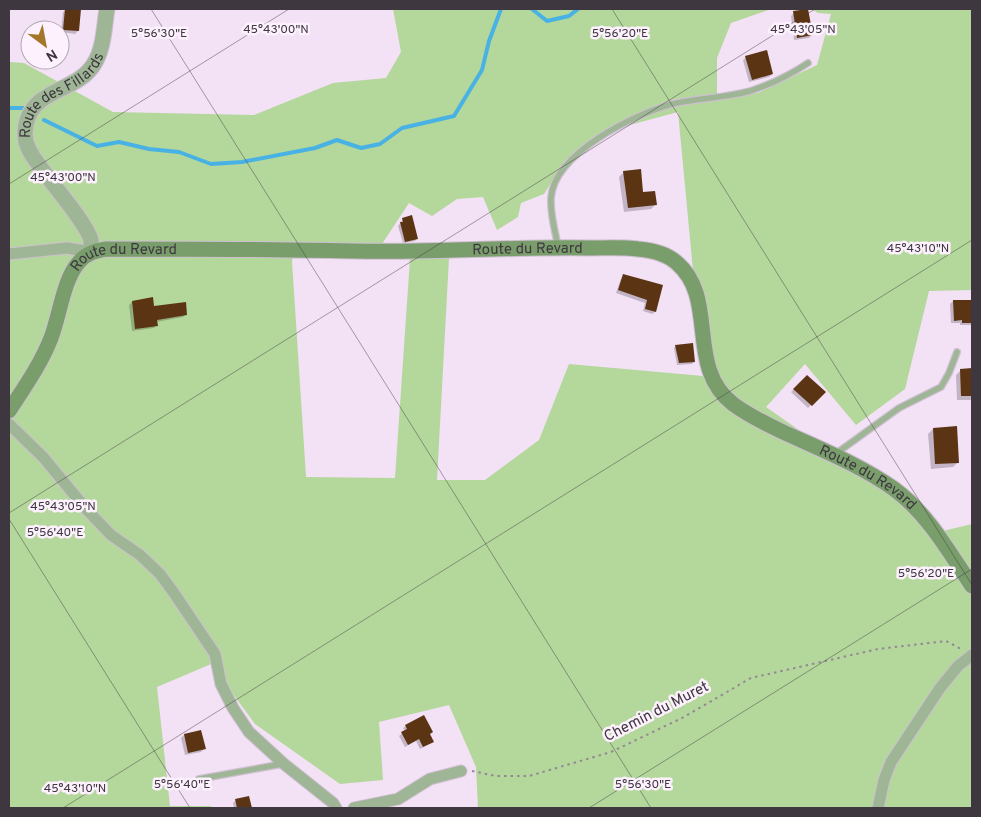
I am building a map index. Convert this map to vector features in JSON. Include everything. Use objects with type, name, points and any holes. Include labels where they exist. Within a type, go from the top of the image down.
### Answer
[{"type":"main road","name":"Route du Revard","points":[[9,411],[42,358],[52,337],[72,274],[79,261],[91,252],[106,249],[413,251],[638,248],[656,252],[677,263],[694,286],[699,301],[705,355],[709,372],[715,385],[733,404],[761,421],[868,473],[893,489],[928,521],[972,586]]},
{"type":"street","name":"Route des Fillards","points":[[91,252],[91,241],[85,227],[36,161],[26,142],[25,133],[32,108],[41,100],[82,76],[93,65],[103,39],[107,9]]},
{"type":"street","points":[[9,254],[67,248],[91,252]]},
{"type":"street","points":[[9,424],[43,457],[87,510],[111,535],[140,555],[160,574],[215,654],[221,684],[233,708],[249,732],[284,764],[333,803],[336,808]]},
{"type":"street","points":[[878,808],[884,780],[891,762],[940,688],[968,653]]},
{"type":"street","points":[[354,808],[398,799],[430,778],[461,771]]},
{"type":"lane","points":[[558,248],[551,196],[557,179],[566,167],[588,146],[621,124],[639,115],[674,104],[749,91],[789,76],[808,63]]},
{"type":"lane","points":[[832,456],[899,408],[941,387],[957,352]]},
{"type":"lane","points":[[199,779],[284,764]]},
{"type":"path","name":"Chemin du Muret","points":[[461,771],[477,771],[496,776],[529,776],[611,752],[682,718],[751,678],[797,667],[878,649],[946,641],[968,653]]},
{"type":"green space","points":[[393,9],[771,9],[731,23],[717,58],[717,95],[758,93],[817,65],[831,14],[818,13],[811,9],[972,9],[972,290],[929,291],[905,389],[856,425],[805,364],[766,407],[943,531],[972,524],[972,808],[478,808],[476,767],[449,705],[379,722],[383,780],[340,784],[255,724],[211,664],[157,687],[170,806],[211,806],[211,808],[9,808],[9,62],[20,63],[20,70],[37,70],[113,112],[254,115],[333,83],[386,78],[401,52]],"holes":[[[678,112],[703,376],[569,364],[539,440],[485,480],[437,480],[449,258],[410,259],[395,478],[306,477],[292,261],[296,247],[380,247],[409,203],[432,216],[457,199],[483,197],[497,230],[518,217],[521,203],[544,194],[566,159],[626,126]]]},
{"type":"building","points":[[65,9],[81,9],[79,31],[70,30],[70,20],[64,20]]},
{"type":"building","points":[[808,9],[813,35],[797,38],[793,11]]},
{"type":"building","points":[[767,50],[773,74],[752,80],[745,56]]},
{"type":"building","points":[[641,169],[643,192],[655,191],[657,205],[628,208],[623,171]]},
{"type":"building","points":[[412,215],[418,239],[405,242],[400,222],[403,222],[402,218]]},
{"type":"building","points":[[623,274],[663,285],[656,312],[645,309],[647,300],[618,290]]},
{"type":"building","points":[[153,297],[154,306],[186,302],[187,315],[157,320],[158,326],[135,329],[132,301]]},
{"type":"building","points":[[953,300],[972,300],[972,323],[962,323],[962,320],[954,321]]},
{"type":"building","points":[[693,343],[695,362],[679,363],[675,345]]},
{"type":"building","points":[[972,368],[972,396],[961,396],[960,369]]},
{"type":"building","points":[[807,375],[826,392],[812,406],[793,389]]},
{"type":"building","points":[[957,426],[959,463],[935,464],[933,428]]},
{"type":"building","points":[[424,715],[433,732],[430,734],[434,742],[423,747],[419,739],[408,745],[401,732],[407,729],[405,725]]},
{"type":"building","points":[[201,730],[206,749],[188,753],[184,734]]},
{"type":"building","points":[[249,796],[252,808],[237,808],[235,799]]},
{"type":"waterway","points":[[44,120],[97,146],[119,142],[149,149],[179,152],[211,164],[242,162],[315,148],[337,140],[361,148],[380,144],[402,128],[454,116],[482,70],[489,41],[501,9]]},
{"type":"waterway","points":[[532,9],[547,21],[569,16],[578,9]]},
{"type":"waterway","points":[[9,108],[24,108]]}]
